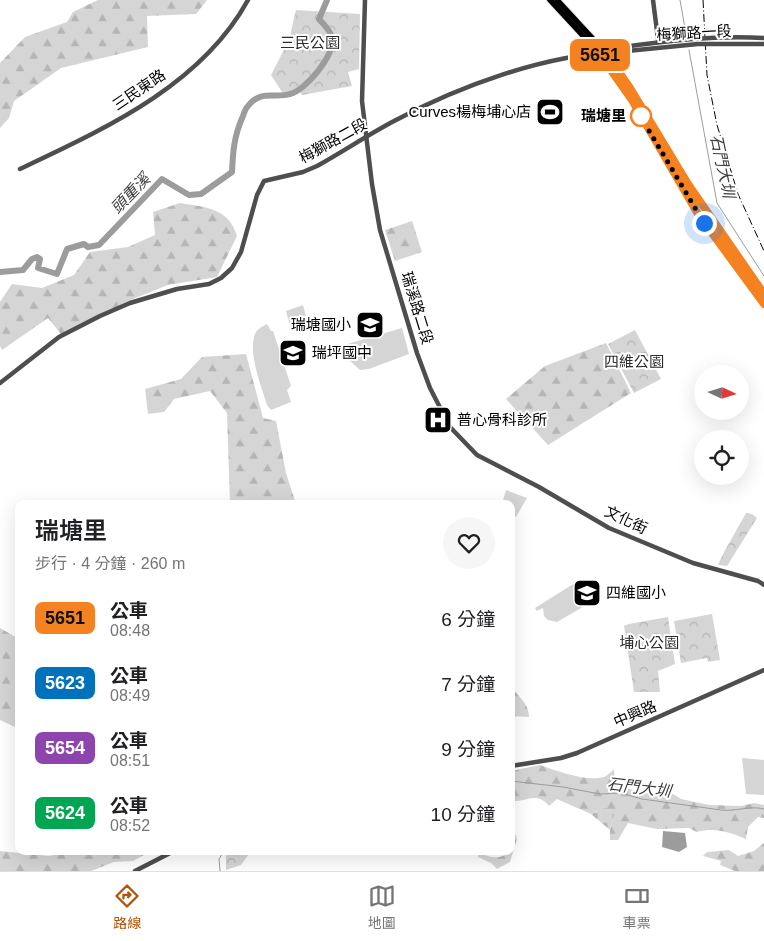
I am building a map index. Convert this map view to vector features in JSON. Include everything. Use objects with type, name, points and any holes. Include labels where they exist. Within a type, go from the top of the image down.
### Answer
[{"type":"main road","points":[[550,0],[598,52],[632,100],[682,187],[710,231],[764,304]]},
{"type":"main road","points":[[557,0],[606,53],[630,88],[688,184],[764,294]]},
{"type":"street","name":"三民東路","points":[[20,169],[103,128],[167,88],[202,59],[217,43],[232,26],[248,0]]},
{"type":"street","name":"瑞溪路二段","points":[[365,0],[363,120],[380,230],[417,353],[430,388],[453,430],[477,455],[491,462]]},
{"type":"street","points":[[653,0],[658,39]]},
{"type":"street","name":"梅獅路一段","points":[[606,53],[616,50],[712,38],[764,38]]},
{"type":"street","name":"梅獅路一段","points":[[616,50],[698,44],[764,44]]},
{"type":"street","name":"梅獅路二段","points":[[0,383],[59,336],[100,316],[130,303],[171,291],[208,284],[221,278],[232,268],[242,252],[257,195],[264,181],[303,172],[396,119],[479,83],[567,57],[598,52],[606,53]]},
{"type":"street","name":"文化街","points":[[491,462],[541,488],[609,528],[693,563],[758,581],[764,585]]},
{"type":"street","name":"中興路","points":[[515,765],[561,758],[576,753],[764,670]]},
{"type":"street","points":[[135,871],[166,855]]},
{"type":"green space","points":[[98,0],[207,0],[196,14],[147,16],[148,47],[61,68],[14,101],[9,118],[0,128],[0,63],[25,37],[67,22],[73,12]]},
{"type":"green space","name":"三民公園","points":[[296,10],[360,14],[359,69],[348,72],[352,86],[302,95],[298,90],[289,95],[284,95],[271,75],[289,40]]},
{"type":"green space","points":[[180,203],[215,210],[222,214],[233,227],[237,236],[217,277],[168,285],[133,299],[61,334],[48,318],[2,350],[0,346],[0,302],[12,284],[42,288],[74,275],[90,252],[128,247],[155,235],[153,212]]},
{"type":"green space","points":[[412,221],[422,252],[395,261],[385,230]]},
{"type":"green space","points":[[303,305],[308,324],[291,329],[286,311]]},
{"type":"green space","points":[[267,324],[271,331],[273,331],[291,386],[287,390],[291,402],[271,410],[267,405],[259,379],[253,351],[256,332]]},
{"type":"green space","points":[[402,328],[409,354],[369,369],[360,370],[347,358],[344,345]]},
{"type":"green space","name":"四維公園","points":[[635,330],[661,379],[634,393],[608,344]]},
{"type":"green space","points":[[606,343],[631,393],[548,445],[506,399],[545,366]]},
{"type":"green space","points":[[246,354],[263,418],[276,421],[286,473],[295,500],[230,500],[227,413],[210,391],[174,399],[164,412],[148,414],[145,389],[181,379],[202,357]]},
{"type":"green space","points":[[506,490],[527,498],[516,517],[515,500],[503,500]]},
{"type":"green space","points":[[746,513],[752,514],[757,518],[727,566],[718,565],[723,554]]},
{"type":"green space","points":[[578,581],[580,584],[576,587],[579,588],[584,596],[581,608],[557,622],[548,620],[544,616],[543,608],[537,611],[535,608]]},
{"type":"green space","points":[[712,614],[720,660],[708,662],[707,658],[681,663],[674,621]]},
{"type":"green space","name":"埔心公園","points":[[668,617],[675,664],[658,671],[660,692],[634,692],[624,626]]},
{"type":"green space","points":[[0,628],[15,637],[15,727],[0,720]]},
{"type":"green space","points":[[515,691],[525,704],[529,717],[515,716]]},
{"type":"green space","points":[[742,758],[764,760],[764,795],[746,794]]},
{"type":"green space","points":[[540,765],[572,775],[597,778],[608,775],[614,769],[615,786],[657,795],[673,794],[681,799],[709,805],[741,806],[754,803],[764,805],[764,818],[758,817],[748,827],[746,839],[722,831],[697,832],[689,828],[657,829],[628,823],[618,840],[610,840],[610,830],[614,815],[597,811],[591,814],[557,799],[549,806],[544,801],[535,798],[515,801],[515,770]]},
{"type":"green space","points":[[605,808],[612,810],[614,815],[610,830],[591,814]]},
{"type":"green space","points":[[764,843],[764,871],[735,871],[720,865],[721,861],[703,856],[707,852],[729,850],[738,856],[754,851]]},
{"type":"green space","points":[[0,851],[15,853],[15,855],[49,856],[144,855],[133,861],[114,862],[91,871],[0,871]]},
{"type":"green space","points":[[248,855],[241,865],[226,870],[226,856]]},
{"type":"green space","points":[[478,855],[486,855],[498,857],[512,855],[510,862],[497,869],[491,863],[478,857]]},
{"type":"shaded area","points":[[663,831],[685,833],[687,847],[679,852],[662,847]]},
{"type":"waterway","name":"頭重溪","points":[[0,272],[23,270],[32,259],[37,257],[40,259],[38,268],[57,274],[67,249],[84,244],[88,247],[99,245],[162,179],[189,195],[201,194],[232,172],[236,137],[247,107],[253,101],[263,96],[284,95],[297,91],[318,71],[329,53],[332,38],[329,30],[319,19],[327,0]]},
{"type":"waterway","name":"石門大圳","points":[[680,0],[686,34]]},
{"type":"waterway","name":"石門大圳","points":[[689,50],[717,203],[764,276]]},
{"type":"waterway","name":"石門大圳","points":[[515,781],[563,787],[600,794],[621,793],[642,799],[721,810],[764,809]]},
{"type":"waterway","name":"石門大圳","points":[[220,871],[219,859],[222,855]]},
{"type":"railway","points":[[703,0],[707,75],[717,125],[738,194],[764,251]]},
{"type":"bus line","name":"5651","points":[[764,294],[688,184],[630,88],[606,53],[598,52],[632,100],[698,214],[764,304]]},
{"type":"place","name":"Curves楊梅埔心店","points":[[550,112]]},
{"type":"place","name":"瑞塘里","points":[[641,116]]},
{"type":"place","name":"瑞塘國小","points":[[370,325]]},
{"type":"place","name":"瑞坪國中","points":[[293,353]]},
{"type":"place","name":"普心骨科診所","points":[[438,420]]},
{"type":"place","name":"四維國小","points":[[587,593]]},
{"type":"route","points":[[641,116],[638,112],[704,223]]}]
